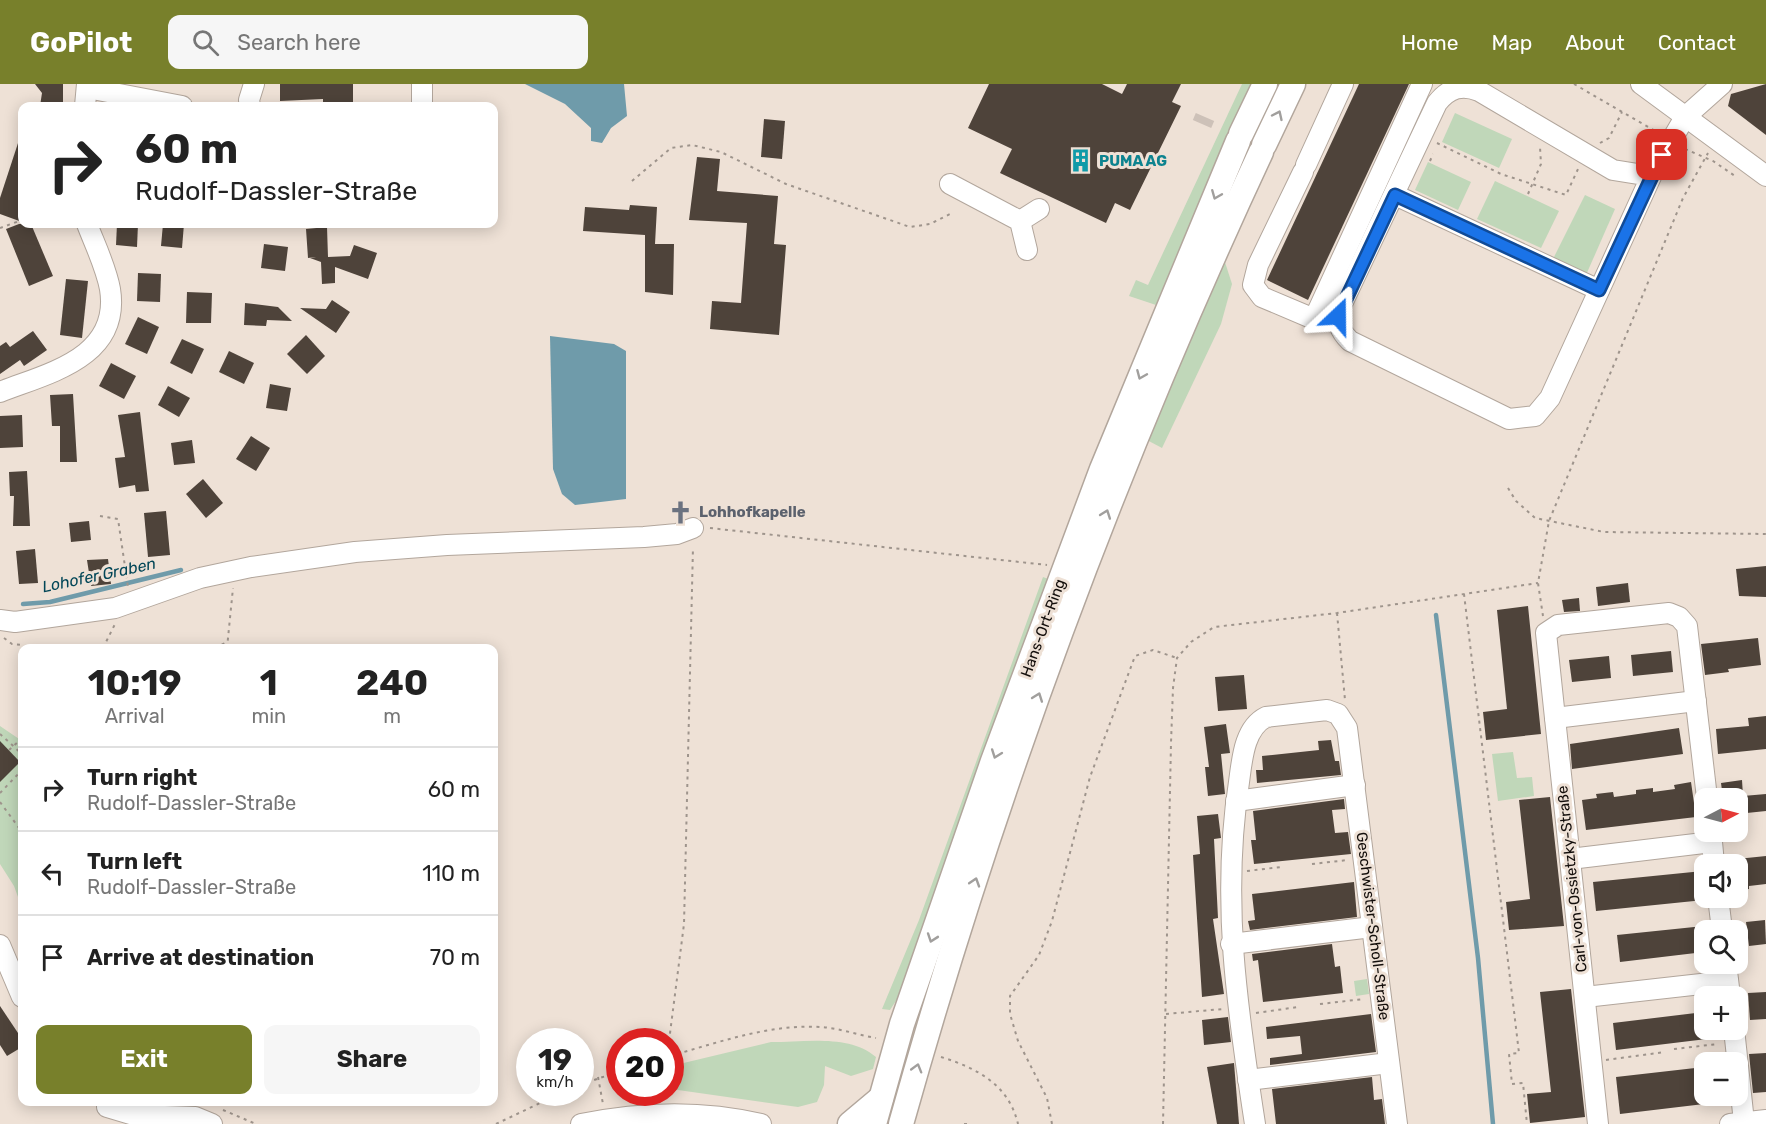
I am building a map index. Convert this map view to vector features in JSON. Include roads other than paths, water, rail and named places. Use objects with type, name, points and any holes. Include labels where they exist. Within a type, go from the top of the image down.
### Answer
[{"type":"main road","name":"Hans-Ort-Ring","points":[[874,1124],[909,1005],[993,761],[1102,469],[1239,138],[1265,84]]},
{"type":"main road","name":"Hans-Ort-Ring","points":[[901,1124],[925,1037],[990,835],[1040,692],[1121,475],[1293,84]]},
{"type":"main road","points":[[850,1124],[881,1098]]},
{"type":"street","points":[[249,102],[254,84]]},
{"type":"street","points":[[422,84],[422,102]]},
{"type":"street","points":[[1343,84],[1258,265],[1253,285],[1262,297],[1314,319],[1422,84]]},
{"type":"street","points":[[1641,84],[1766,176]]},
{"type":"street","points":[[1654,170],[1625,174],[1613,170],[1479,91],[1461,85],[1444,94],[1437,103],[1340,308],[1338,316],[1341,330],[1350,341],[1503,416],[1509,418],[1535,416],[1550,398],[1641,197],[1670,140],[1685,117],[1722,84]]},
{"type":"street","points":[[86,93],[152,102]]},
{"type":"street","points":[[950,184],[1020,221],[1027,250]]},
{"type":"street","points":[[1395,195],[1599,290]]},
{"type":"street","points":[[1020,221],[1039,209]]},
{"type":"street","points":[[0,392],[80,360],[103,332],[110,311],[110,290],[88,228]]},
{"type":"street","points":[[0,620],[15,622],[115,608],[200,578],[251,567],[356,552],[447,545],[644,537],[677,534],[693,528]]},
{"type":"street","name":"Carl-von-Ossietzky-Straße","points":[[1598,1124],[1546,633],[1558,625],[1669,613],[1679,617],[1688,626],[1696,701]]},
{"type":"street","points":[[1555,718],[1696,701],[1706,788]]},
{"type":"street","name":"Geschwister-Scholl-Straße","points":[[1236,801],[1246,744],[1258,721],[1266,717],[1327,710],[1338,714],[1347,728],[1356,785],[1397,1124]]},
{"type":"street","points":[[1255,1124],[1231,944],[1229,872],[1236,801],[1356,785]]},
{"type":"street","points":[[1570,859],[1694,839]]},
{"type":"street","points":[[1231,944],[1372,927]]},
{"type":"street","points":[[0,945],[18,988]]},
{"type":"street","points":[[1585,997],[1728,980]]},
{"type":"street","points":[[1735,1040],[1737,1123],[1766,1120]]},
{"type":"street","points":[[1248,1080],[1389,1063]]},
{"type":"street","points":[[106,1106],[125,1124]]},
{"type":"street","points":[[109,1106],[134,1115],[215,1116]]},
{"type":"street","points":[[581,1124],[605,1119],[669,1114],[708,1115],[761,1124]]},
{"type":"water","points":[[525,84],[624,84],[627,116],[611,128],[602,143],[591,141],[591,128],[565,104]]},
{"type":"water","points":[[550,336],[614,344],[626,351],[626,499],[575,505],[562,494],[553,469]]},
{"type":"waterway","name":"Lohofer Graben","points":[[23,604],[50,602],[181,570]]},
{"type":"waterway","points":[[1436,615],[1478,958],[1493,1124]]},
{"type":"tunnel","points":[[1202,124],[1205,117]]},
{"type":"place","name":"PUMA AG","points":[[1081,161]]},
{"type":"place","name":"Lohhofkapelle","points":[[681,512]]}]
